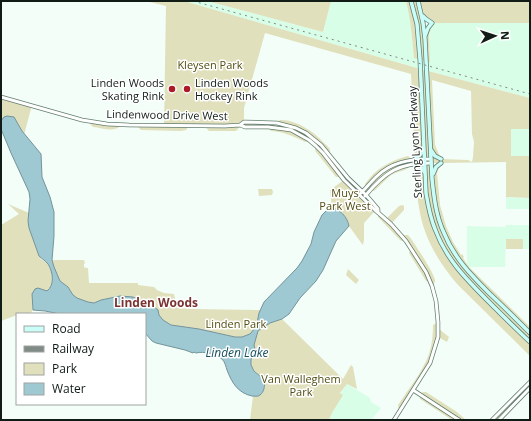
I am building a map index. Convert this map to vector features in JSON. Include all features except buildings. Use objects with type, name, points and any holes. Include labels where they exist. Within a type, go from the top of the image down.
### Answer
[{"type":"main road","name":"Sterling Lyon Parkway","points":[[411,1],[417,24],[420,59],[426,193],[435,229],[456,268],[530,342]]},
{"type":"main road","name":"Sterling Lyon Parkway","points":[[418,1],[422,15],[425,39],[434,201],[443,233],[456,257],[530,333]]},
{"type":"main road","points":[[422,15],[432,23],[428,28],[425,39]]},
{"type":"main road","points":[[424,145],[420,155],[415,161],[424,170],[426,176]]},
{"type":"main road","points":[[431,149],[435,156],[441,161],[436,167],[432,179]]},
{"type":"street","name":"Lindenwood Drive West","points":[[1,97],[82,120],[107,124],[129,126],[240,125],[244,127],[278,127],[291,130],[304,136],[316,146],[342,177],[391,224],[411,248],[431,282],[436,301],[438,337],[430,363],[394,420]]},
{"type":"street","points":[[363,198],[379,180],[388,173],[415,161]]},
{"type":"street","points":[[361,194],[376,177],[386,169],[398,163],[431,161]]},
{"type":"street","name":"Lindenwood Drive West","points":[[361,194],[366,195],[378,209],[378,212]]},
{"type":"street","points":[[492,420],[530,382]]},
{"type":"street","points":[[499,420],[530,388]]},
{"type":"street","points":[[413,390],[459,420]]},
{"type":"shaded area","points":[[184,1],[207,1],[323,32],[331,1],[406,1],[410,14],[414,57],[430,62],[429,34],[432,23],[530,23],[530,98],[417,68]]},
{"type":"shaded area","points":[[511,129],[530,129],[530,156],[511,156]]},
{"type":"shaded area","points":[[506,197],[530,198],[530,209],[506,209]]},
{"type":"shaded area","points":[[506,225],[530,225],[530,249],[523,249],[522,239],[506,239],[505,267],[469,267],[467,264],[467,226],[505,227]]},
{"type":"shaded area","points":[[347,384],[370,398],[371,402],[381,408],[371,420],[329,420],[342,395],[340,394]]},
{"type":"green space","points":[[146,1],[184,1],[417,68],[530,98],[530,129],[511,129],[511,156],[530,156],[530,198],[506,197],[506,162],[441,163],[437,173],[440,205],[446,226],[453,242],[469,267],[530,327],[530,356],[458,285],[438,259],[428,239],[421,218],[414,164],[405,170],[391,175],[374,191],[370,191],[366,195],[378,209],[378,212],[375,211],[364,223],[363,245],[349,226],[348,222],[337,209],[332,208],[330,190],[344,180],[341,177],[336,177],[316,152],[316,146],[309,140],[305,142],[280,132],[271,131],[268,127],[245,127],[240,125],[236,131],[209,131],[205,126],[189,126],[186,130],[181,131],[141,130],[136,125],[164,125],[166,6]],"holes":[[[265,33],[411,74],[415,159],[412,160],[408,156],[384,166],[369,179],[365,184],[366,188],[362,192],[329,155],[330,149],[328,146],[304,127],[286,120],[280,120],[277,123],[244,122],[244,108]],[[432,80],[471,91],[472,134],[474,142],[472,162],[468,160],[441,159],[435,145]],[[431,163],[440,163],[432,178]]]},
{"type":"green space","points":[[207,1],[331,1],[323,32]]},
{"type":"green space","points":[[406,1],[530,1],[530,23],[433,23],[429,34],[430,62],[414,58]],"holes":[[[424,18],[432,23],[425,37]]]},
{"type":"green space","points":[[1,97],[32,105],[24,135],[17,122],[2,119],[1,121]]},
{"type":"green space","points":[[89,121],[121,125],[115,129],[104,129],[93,127]]},
{"type":"green space","points":[[258,189],[272,189],[273,192],[272,195],[259,196]]},
{"type":"green space","points":[[8,204],[29,213],[29,226],[41,259],[47,263],[50,268],[52,282],[50,289],[47,291],[40,289],[32,304],[33,310],[31,313],[16,313],[16,315],[1,321],[1,225],[19,214]]},
{"type":"green space","points":[[399,206],[404,206],[404,210],[391,224],[401,235],[408,235],[412,240],[434,276],[435,281],[432,286],[431,282],[426,281],[409,253],[411,248],[406,241],[400,240],[378,217],[378,212],[386,219]]},
{"type":"green space","points":[[506,239],[523,239],[523,249],[506,249]]},
{"type":"green space","name":"Linden Park","points":[[52,260],[84,260],[84,267],[88,268],[89,283],[138,283],[138,285],[154,287],[164,293],[174,294],[177,308],[260,310],[257,323],[250,334],[242,337],[235,337],[199,329],[171,325],[163,320],[152,305],[133,297],[101,300],[94,303],[88,302],[73,295],[68,287],[60,281]]},
{"type":"green space","points":[[348,269],[359,280],[356,284],[346,275]]},
{"type":"green space","name":"Van Walleghem Park","points":[[282,319],[343,379],[351,365],[353,367],[357,389],[347,384],[340,393],[343,395],[329,420],[250,420],[253,396],[257,396],[261,377],[253,369],[251,364],[255,338],[264,327],[272,322]]},
{"type":"green space","points":[[438,322],[439,329],[449,337],[447,342],[438,337],[430,363],[399,411],[398,405],[423,367],[429,354],[433,336],[433,325]]},
{"type":"green space","points":[[530,382],[530,388],[499,420],[492,420]]},
{"type":"green space","points":[[423,392],[426,392],[457,412],[466,420],[452,420],[420,399],[420,395]]},
{"type":"water","name":"Linden Lake","points":[[4,117],[14,117],[22,131],[41,154],[42,177],[54,212],[52,260],[54,267],[60,281],[68,287],[73,295],[88,302],[94,303],[120,296],[133,297],[152,305],[158,310],[159,315],[163,320],[171,325],[242,337],[250,334],[255,328],[264,302],[302,261],[311,244],[314,232],[322,215],[331,207],[343,214],[347,219],[349,226],[336,241],[323,270],[316,281],[300,298],[289,314],[282,319],[270,323],[258,331],[251,365],[254,371],[265,383],[264,390],[261,394],[258,396],[252,396],[239,390],[231,379],[223,360],[216,356],[209,353],[193,353],[152,341],[146,334],[146,313],[55,313],[33,310],[32,294],[35,289],[38,288],[47,291],[50,288],[52,274],[48,264],[39,256],[29,228],[29,192],[1,129],[1,121]]},
{"type":"railway","points":[[193,1],[530,94]]},
{"type":"place","name":"Linden Woods Skating Rink","points":[[172,89]]},
{"type":"place","name":"Linden Woods Hockey Rink","points":[[187,89]]},
{"type":"district","name":"Linden Woods","points":[[156,303]]},
{"type":"park label","name":"Kleysen Park","points":[[210,65]]},
{"type":"park label","name":"Muys Park West","points":[[345,199]]}]
